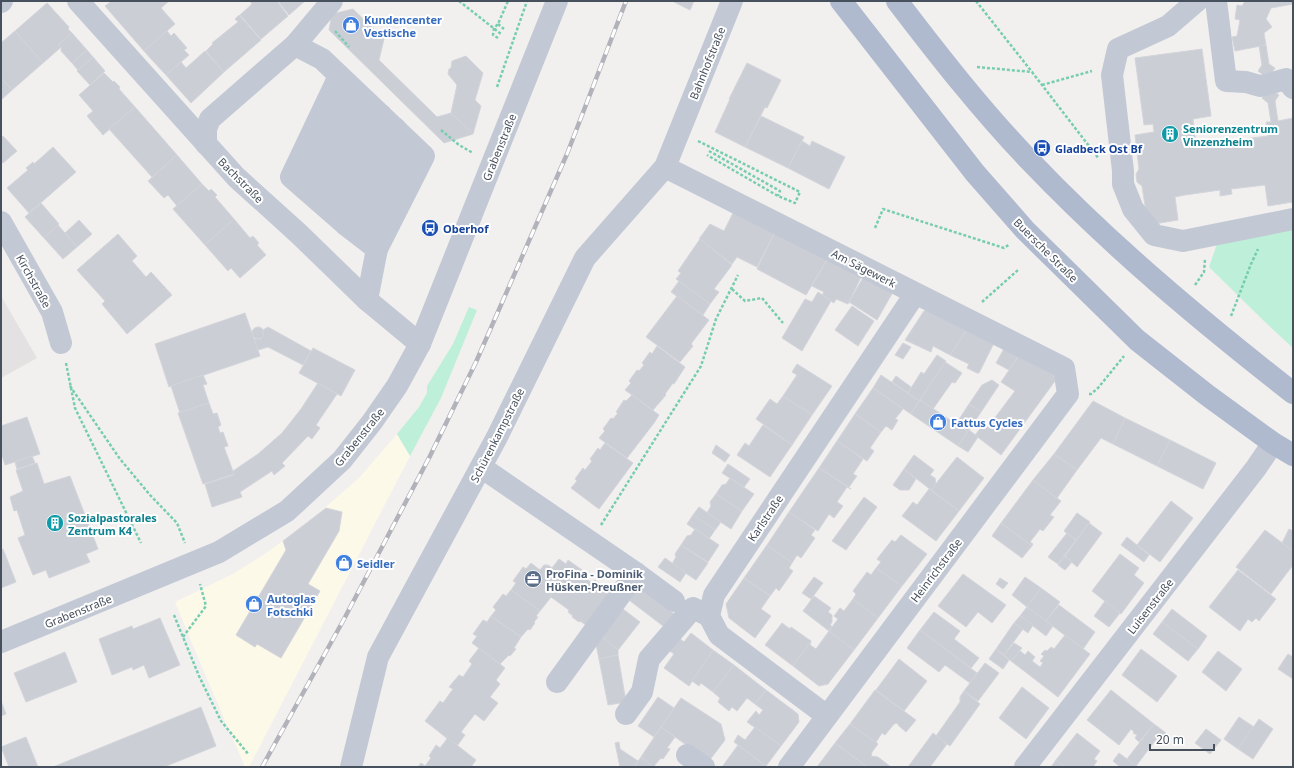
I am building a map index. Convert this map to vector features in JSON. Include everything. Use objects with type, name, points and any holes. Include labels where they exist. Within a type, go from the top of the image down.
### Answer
[{"type":"main road","name":"Buersche Straße","points":[[841,1],[975,173],[1025,230],[1137,340],[1207,395],[1273,443],[1293,455]]},
{"type":"main road","points":[[897,1],[945,64],[1030,161],[1068,200],[1141,268],[1223,338],[1293,393]]},
{"type":"street","name":"Bachstraße","points":[[78,1],[236,177],[299,234],[367,300],[420,344]]},
{"type":"street","points":[[206,144],[206,129],[210,119],[324,21],[332,1]]},
{"type":"street","name":"Grabenstraße","points":[[1,642],[220,552],[287,511],[342,460],[393,392],[420,344],[557,1]]},
{"type":"street","name":"Bahnhofstraße","points":[[681,128],[732,1]]},
{"type":"street","points":[[1197,1],[1168,26],[1118,49],[1112,75],[1123,171],[1123,184],[1133,209],[1154,235],[1183,241],[1293,219]]},
{"type":"street","points":[[1216,1],[1226,81],[1246,82],[1260,86],[1286,79],[1293,88]]},
{"type":"street","points":[[295,45],[322,59],[374,108]]},
{"type":"street","points":[[367,300],[341,219],[374,108]]},
{"type":"street","points":[[341,219],[374,108]]},
{"type":"street","points":[[341,219],[374,108]]},
{"type":"street","name":"Schürenkampstraße","points":[[351,767],[378,657],[497,437],[585,258],[665,167],[681,128]]},
{"type":"street","name":"Am Sägewerk","points":[[665,167],[1064,368]]},
{"type":"street","name":"Kirchstraße","points":[[1,222],[52,312],[62,343]]},
{"type":"street","name":"Karlstraße","points":[[709,616],[714,595],[915,294]]},
{"type":"street","name":"Heinrichstraße","points":[[789,767],[1068,394],[1064,368]]},
{"type":"street","name":"Luisenstraße","points":[[1025,767],[1256,468],[1273,443]]},
{"type":"street","points":[[481,467],[636,573],[674,601]]},
{"type":"street","points":[[557,682],[636,573]]},
{"type":"street","points":[[626,714],[642,692],[649,659],[693,608],[709,616],[719,635],[827,716]]},
{"type":"path","points":[[458,1],[501,34]]},
{"type":"path","points":[[498,38],[493,35],[494,28],[498,24],[508,1]]},
{"type":"path","points":[[497,88],[527,1]]},
{"type":"path","points":[[976,1],[1101,162]]},
{"type":"path","points":[[324,21],[349,47]]},
{"type":"path","points":[[498,24],[504,29]]},
{"type":"path","points":[[945,64],[1032,72]]},
{"type":"path","points":[[1042,85],[1114,64]]},
{"type":"path","points":[[681,128],[698,141],[800,192],[795,203],[778,196],[707,155]]},
{"type":"path","points":[[441,130],[459,145],[474,153]]},
{"type":"path","points":[[472,159],[476,146]]},
{"type":"path","points":[[709,150],[780,191],[778,196]]},
{"type":"path","points":[[875,228],[883,209],[1004,248],[1025,230]]},
{"type":"path","points":[[1223,338],[1251,264],[1272,223]]},
{"type":"path","points":[[965,317],[1018,270]]},
{"type":"path","points":[[1197,282],[1204,272]]},
{"type":"path","points":[[590,542],[659,435],[701,366],[716,319],[738,275]]},
{"type":"path","points":[[732,289],[744,301],[762,298],[784,323]]},
{"type":"path","points":[[62,343],[75,408],[141,542]]},
{"type":"path","points":[[1106,379],[1123,357]]},
{"type":"path","points":[[70,386],[120,459],[150,496],[177,523],[194,563],[206,606],[183,637]]},
{"type":"path","points":[[174,615],[221,721],[249,755]]},
{"type":"shaded area","points":[[1,296],[37,358],[1,378]]},
{"type":"shaded area","points":[[397,434],[410,456],[249,767],[245,767],[175,602],[233,574],[268,552],[313,518],[359,478]]},
{"type":"green space","points":[[1293,226],[1293,348],[1209,267],[1220,235]]},
{"type":"green space","points":[[469,307],[477,310],[441,398],[410,456],[397,434],[419,407],[427,393],[427,386],[453,344]]},
{"type":"building","points":[[112,1],[169,1],[161,8],[175,24],[144,51],[105,6]]},
{"type":"building","points":[[250,1],[277,1],[288,16],[261,39],[240,15],[252,4]]},
{"type":"building","points":[[278,1],[305,1],[289,15]]},
{"type":"building","points":[[694,1],[690,10],[674,2]]},
{"type":"building","points":[[1245,1],[1293,1],[1293,4],[1271,8],[1266,19],[1272,27],[1264,33],[1266,45],[1235,51],[1232,37],[1237,36],[1240,20],[1235,19],[1237,5],[1242,6]]},
{"type":"building","points":[[47,3],[69,27],[68,29],[72,33],[58,45],[61,47],[43,63],[15,31]]},
{"type":"building","points":[[353,9],[384,39],[379,60],[437,117],[451,113],[473,134],[444,143],[329,30],[332,14]]},
{"type":"building","points":[[239,15],[261,40],[224,72],[206,51],[213,44],[212,43],[238,22],[235,19]]},
{"type":"building","points":[[15,31],[43,63],[12,90],[1,78],[1,43]]},
{"type":"building","points":[[167,31],[171,36],[174,33],[187,48],[184,50],[189,55],[166,75],[144,51]]},
{"type":"building","points":[[72,33],[87,50],[72,63],[61,51],[61,47],[58,45]]},
{"type":"building","name":"Seniorenzentrum Vinzenzheim","points":[[1266,45],[1269,64],[1275,68],[1271,74],[1273,91],[1279,95],[1275,101],[1278,121],[1293,118],[1293,202],[1268,206],[1265,185],[1231,189],[1232,194],[1220,196],[1220,190],[1185,195],[1175,197],[1178,220],[1148,225],[1142,186],[1137,182],[1136,174],[1139,169],[1135,135],[1154,132],[1153,124],[1144,125],[1135,58],[1202,49],[1211,116],[1193,119],[1196,145],[1268,136],[1266,122],[1271,122],[1268,103],[1262,98],[1266,92],[1263,75],[1258,71],[1262,65],[1259,46]]},
{"type":"building","points":[[87,50],[93,57],[78,70],[72,63]]},
{"type":"building","points":[[205,51],[224,72],[191,103],[166,75],[181,62],[186,68]]},
{"type":"building","points":[[466,56],[483,73],[475,100],[481,106],[473,134],[451,113],[457,85],[448,74],[449,69],[451,68],[452,61]]},
{"type":"building","points":[[93,57],[105,71],[90,85],[77,71]]},
{"type":"building","points":[[747,63],[781,80],[767,108],[765,107],[745,147],[715,132]]},
{"type":"building","points":[[104,73],[120,87],[119,89],[135,107],[103,135],[87,116],[93,111],[79,95]]},
{"type":"building","points":[[1,78],[12,90],[1,100]]},
{"type":"building","points":[[135,107],[177,155],[152,177],[109,129]]},
{"type":"building","points":[[761,116],[804,137],[788,168],[745,147]]},
{"type":"building","points":[[3,136],[17,151],[3,163],[1,162],[1,138]]},
{"type":"building","points":[[802,141],[810,146],[812,141],[845,157],[829,189],[788,168]]},
{"type":"building","points":[[53,147],[76,172],[29,213],[7,188],[28,170],[26,168],[33,162],[34,164]]},
{"type":"building","points":[[177,155],[202,184],[177,206],[168,195],[164,198],[148,181]]},
{"type":"building","points":[[202,184],[209,191],[211,189],[217,195],[215,197],[234,219],[205,245],[173,209]]},
{"type":"building","points":[[41,203],[59,224],[44,238],[25,217]]},
{"type":"building","points":[[734,211],[775,232],[757,267],[737,257],[732,264],[699,239],[710,224],[724,231]]},
{"type":"building","points":[[234,219],[250,238],[253,236],[259,243],[257,245],[266,255],[240,278],[231,268],[228,271],[205,245]]},
{"type":"building","points":[[79,220],[92,234],[77,247],[65,233]]},
{"type":"building","points":[[58,225],[77,247],[63,259],[44,238]]},
{"type":"building","points":[[775,232],[828,258],[806,295],[757,269]]},
{"type":"building","points":[[118,234],[137,256],[132,261],[146,277],[151,272],[172,295],[127,334],[102,304],[105,301],[77,270]]},
{"type":"building","points":[[700,239],[732,265],[714,289],[719,292],[710,304],[676,279],[681,273],[678,271]]},
{"type":"building","points":[[828,258],[862,275],[848,304],[836,299],[834,303],[822,295],[824,292],[812,286]]},
{"type":"building","points":[[864,276],[893,292],[877,320],[849,302]]},
{"type":"building","points":[[679,281],[710,304],[703,315],[671,292]]},
{"type":"building","points":[[818,292],[831,301],[802,351],[782,338],[805,299],[812,302]]},
{"type":"building","points":[[677,296],[709,320],[691,344],[693,346],[680,362],[646,337]]},
{"type":"building","points":[[852,306],[874,321],[858,346],[835,330]]},
{"type":"building","points":[[931,309],[968,328],[950,355],[933,346],[931,352],[905,340],[924,311]]},
{"type":"building","points":[[245,313],[260,356],[169,387],[155,344]]},
{"type":"building","points":[[256,327],[260,327],[264,333],[260,339],[256,339],[252,335],[252,331]]},
{"type":"building","points":[[268,327],[311,351],[303,365],[268,347],[258,350],[254,339],[261,339],[263,336],[263,330]]},
{"type":"building","points":[[968,328],[995,341],[979,373],[967,368],[969,364],[950,355]]},
{"type":"building","points":[[903,343],[911,347],[903,359],[895,355]]},
{"type":"building","points":[[657,346],[685,367],[674,384],[673,383],[665,394],[666,395],[653,410],[625,390],[631,383],[629,381],[637,370],[639,371],[644,365],[642,363],[650,352],[652,354]]},
{"type":"building","points":[[1005,347],[1020,354],[1009,370],[996,363]]},
{"type":"building","points":[[313,348],[355,370],[341,396],[299,373]]},
{"type":"building","points":[[1020,354],[1053,371],[1055,381],[1001,455],[975,435],[984,424],[988,427],[1015,391],[1001,382]]},
{"type":"building","points":[[937,355],[946,361],[919,401],[908,393],[921,372],[924,374]]},
{"type":"building","points":[[945,362],[962,373],[955,383],[952,382],[933,409],[920,400]]},
{"type":"building","points":[[797,364],[832,386],[812,415],[783,396],[797,375],[792,372]]},
{"type":"building","points":[[203,375],[207,384],[203,385],[209,403],[180,413],[171,386]]},
{"type":"building","points":[[881,375],[919,401],[911,414],[873,388]]},
{"type":"building","points":[[896,376],[911,387],[908,393],[892,382]]},
{"type":"building","points":[[992,380],[999,385],[981,412],[969,404],[982,385]]},
{"type":"building","points":[[318,383],[337,394],[316,425],[320,428],[312,439],[308,436],[282,463],[285,466],[274,475],[272,471],[240,492],[242,497],[212,507],[205,484],[234,475],[233,471],[258,454],[282,433],[301,409]]},
{"type":"building","points":[[873,388],[903,409],[895,419],[898,420],[892,430],[886,426],[881,432],[855,414]]},
{"type":"building","points":[[632,395],[659,415],[627,458],[599,438],[605,431],[603,429],[611,418],[613,419],[618,413],[616,412],[624,400],[626,401]]},
{"type":"building","points":[[783,396],[812,415],[792,445],[756,419],[770,399],[777,404]]},
{"type":"building","points":[[920,400],[968,432],[958,446],[911,414]]},
{"type":"building","points":[[1093,401],[1125,418],[1113,444],[1101,438],[1077,470],[1054,454]]},
{"type":"building","points":[[209,403],[213,414],[217,413],[221,425],[218,427],[220,433],[223,432],[228,446],[224,447],[234,474],[203,484],[178,413]]},
{"type":"building","points":[[969,404],[981,412],[968,432],[956,424]]},
{"type":"building","points":[[855,414],[881,432],[870,448],[874,451],[867,461],[837,441]]},
{"type":"building","points":[[27,417],[40,454],[5,465],[1,452],[1,426]]},
{"type":"building","points":[[1125,418],[1170,440],[1157,466],[1113,444]]},
{"type":"building","points":[[763,425],[792,445],[770,477],[737,455],[745,443],[749,446]]},
{"type":"building","points":[[969,430],[978,437],[968,452],[958,446]]},
{"type":"building","points":[[1170,440],[1216,463],[1203,489],[1157,466]]},
{"type":"building","points":[[837,441],[863,459],[853,474],[857,476],[849,487],[819,468]]},
{"type":"building","points":[[605,443],[633,463],[599,509],[571,488],[577,481],[575,479],[583,468],[585,470],[592,461],[590,459],[598,448],[600,450]]},
{"type":"building","points":[[716,445],[730,455],[725,462],[712,453]]},
{"type":"building","points":[[1054,454],[1077,470],[1057,498],[1033,480]]},
{"type":"building","points":[[914,455],[934,470],[930,475],[935,478],[936,485],[931,490],[904,469]]},
{"type":"building","points":[[32,456],[35,463],[17,469],[15,462]]},
{"type":"building","points":[[957,457],[984,478],[959,511],[931,490]]},
{"type":"building","name":"Sozialpastorales Zentrum K4","points":[[37,463],[44,484],[70,476],[98,549],[86,554],[90,562],[49,578],[46,570],[33,575],[18,538],[25,535],[17,510],[14,511],[10,497],[23,491],[16,470]]},
{"type":"building","points":[[728,464],[750,479],[744,487],[722,473]]},
{"type":"building","points":[[819,468],[851,489],[847,487],[837,502],[843,506],[834,518],[829,514],[818,531],[789,512]]},
{"type":"building","points":[[904,469],[916,479],[909,490],[900,490],[893,485]]},
{"type":"building","points":[[730,478],[754,494],[742,511],[716,494],[722,485],[726,484]]},
{"type":"building","points":[[1033,480],[1061,501],[1050,515],[1054,517],[1043,531],[1040,529],[1030,542],[1033,544],[1032,546],[1001,523]]},
{"type":"building","points":[[929,489],[959,511],[936,541],[902,516],[913,502],[917,505]]},
{"type":"building","points":[[716,494],[742,511],[731,529],[707,513],[711,506],[710,502]]},
{"type":"building","points":[[864,497],[877,507],[846,550],[832,541]]},
{"type":"building","points":[[1171,501],[1193,518],[1160,562],[1137,545]]},
{"type":"building","points":[[699,507],[721,522],[715,530],[693,515]]},
{"type":"building","points":[[326,508],[342,512],[339,531],[308,584],[320,591],[281,658],[257,644],[255,647],[236,635],[286,550],[283,541]]},
{"type":"building","points":[[789,512],[815,530],[811,535],[815,538],[801,558],[797,555],[792,563],[767,545]]},
{"type":"building","points":[[1077,513],[1090,522],[1076,540],[1064,531]]},
{"type":"building","points":[[693,515],[715,530],[709,539],[687,524]]},
{"type":"building","points":[[1001,523],[1032,546],[1022,558],[992,536]]},
{"type":"building","points":[[1089,523],[1102,533],[1077,567],[1065,556]]},
{"type":"building","points":[[695,529],[719,545],[708,562],[681,545],[687,536],[691,535]]},
{"type":"building","points":[[1289,529],[1293,531],[1293,551],[1282,543]]},
{"type":"building","points":[[1265,530],[1293,551],[1293,565],[1271,594],[1236,567]]},
{"type":"building","points":[[1067,533],[1076,540],[1058,564],[1048,557]]},
{"type":"building","points":[[901,535],[927,554],[902,586],[876,568],[881,562],[877,559],[892,540],[895,542]]},
{"type":"building","points":[[1127,537],[1149,555],[1144,562],[1121,545]]},
{"type":"building","points":[[681,545],[708,563],[696,580],[672,564],[676,557],[675,554]]},
{"type":"building","points":[[767,545],[792,563],[789,568],[793,571],[779,591],[776,588],[770,596],[744,578]]},
{"type":"building","points":[[3,549],[16,582],[1,588],[1,550]]},
{"type":"building","points":[[1120,554],[1139,568],[1134,575],[1144,583],[1121,614],[1092,591]]},
{"type":"building","points":[[1064,556],[1072,562],[1065,570],[1058,565]]},
{"type":"building","points":[[665,558],[686,573],[680,582],[658,567]]},
{"type":"building","points":[[559,559],[566,564],[568,560],[582,570],[580,574],[592,583],[595,580],[608,590],[606,593],[613,598],[586,625],[572,617],[573,616],[568,612],[569,610],[551,597],[546,565],[552,568]]},
{"type":"building","points":[[531,563],[540,570],[544,565],[546,565],[551,597],[540,611],[511,590],[516,583],[513,581],[523,567],[526,569]]},
{"type":"building","points":[[876,568],[902,586],[878,618],[853,599],[856,594],[853,591],[867,572],[871,575]]},
{"type":"building","points":[[1238,570],[1276,599],[1259,621],[1256,618],[1252,622],[1248,619],[1240,631],[1209,607]]},
{"type":"building","points":[[963,574],[1006,605],[992,623],[978,612],[966,627],[938,606]]},
{"type":"building","points":[[814,577],[823,583],[811,599],[802,593]]},
{"type":"building","points":[[1025,577],[1041,588],[1027,607],[1012,595]]},
{"type":"building","points":[[744,578],[770,596],[761,609],[771,616],[755,638],[729,618],[726,604]]},
{"type":"building","points":[[1000,578],[1008,583],[1003,589],[996,584]]},
{"type":"building","points":[[633,583],[677,616],[667,629],[625,597]]},
{"type":"building","points":[[1041,588],[1060,602],[1046,621],[1027,607]]},
{"type":"building","points":[[511,590],[540,611],[536,616],[538,617],[530,630],[528,629],[521,637],[491,616],[496,610],[493,607],[503,594],[506,596]]},
{"type":"building","points":[[814,596],[831,608],[828,612],[832,615],[832,622],[830,625],[832,626],[829,631],[803,611]]},
{"type":"building","points":[[853,599],[878,618],[854,650],[829,631],[838,619],[834,616],[840,608],[844,611]]},
{"type":"building","points":[[1105,601],[1120,613],[1109,627],[1094,616]]},
{"type":"building","points":[[1059,605],[1095,632],[1083,649],[1046,621]]},
{"type":"building","points":[[619,606],[640,622],[618,650],[601,636]]},
{"type":"building","points":[[1027,607],[1053,626],[1046,636],[1020,616]]},
{"type":"building","points":[[1172,609],[1207,636],[1198,649],[1162,622]]},
{"type":"building","points":[[934,612],[960,631],[954,639],[979,658],[971,668],[920,630]]},
{"type":"building","points":[[491,616],[521,637],[514,648],[516,649],[500,664],[472,643],[477,636],[473,634],[483,620],[487,622]]},
{"type":"building","points":[[1020,616],[1033,625],[1028,633],[1014,623]]},
{"type":"building","points":[[160,618],[180,665],[149,678],[144,665],[133,670],[132,667],[112,675],[99,639],[132,626],[133,629]]},
{"type":"building","points":[[1162,622],[1198,649],[1188,661],[1153,634]]},
{"type":"building","points":[[782,623],[790,629],[791,627],[811,641],[793,666],[765,645]]},
{"type":"building","points":[[1014,623],[1023,629],[1004,655],[996,649]]},
{"type":"building","points":[[920,630],[977,673],[970,683],[945,665],[939,672],[907,648]]},
{"type":"building","points":[[829,631],[854,650],[828,684],[819,686],[793,666],[811,641],[810,645],[816,649]]},
{"type":"building","points":[[691,633],[713,650],[689,686],[664,668],[674,654],[670,651],[679,638],[684,642]]},
{"type":"building","points":[[1065,635],[1090,654],[1058,697],[1011,661],[1019,650],[1025,655],[1028,651],[1035,657],[1032,661],[1040,667],[1043,663],[1040,661],[1044,656],[1041,654],[1051,647],[1054,649]]},
{"type":"building","points":[[601,636],[618,650],[618,655],[599,659],[596,644]]},
{"type":"building","points":[[1014,643],[1022,648],[1011,661],[1004,655]]},
{"type":"building","points":[[479,648],[505,668],[496,680],[500,684],[490,697],[498,703],[484,721],[475,714],[461,732],[465,735],[457,746],[425,721],[440,701],[443,703],[453,689],[449,687],[459,675],[463,677],[472,664],[469,661]]},
{"type":"building","points":[[996,649],[1009,660],[1003,669],[989,659]]},
{"type":"building","points":[[1141,649],[1177,676],[1157,702],[1122,675]]},
{"type":"building","points":[[713,650],[734,665],[713,692],[701,683],[699,686],[692,681]]},
{"type":"building","points":[[1218,651],[1242,669],[1226,691],[1202,672]]},
{"type":"building","points":[[65,652],[77,682],[26,702],[14,673]]},
{"type":"building","points":[[1288,654],[1293,657],[1293,679],[1278,669]]},
{"type":"building","points":[[618,655],[626,702],[608,705],[599,659]]},
{"type":"building","points":[[899,659],[927,681],[904,711],[876,690]]},
{"type":"building","points":[[985,663],[999,673],[978,701],[964,691]]},
{"type":"building","points":[[734,665],[766,690],[755,704],[747,698],[737,711],[732,707],[729,711],[718,702],[720,698],[713,692]]},
{"type":"building","points":[[1022,687],[1049,708],[1026,739],[999,718]]},
{"type":"building","points":[[766,690],[798,714],[799,722],[781,746],[747,722],[756,711],[759,715],[763,710],[755,704]]},
{"type":"building","points":[[875,690],[916,720],[906,732],[897,723],[894,724],[885,735],[882,733],[876,742],[878,744],[850,724]]},
{"type":"building","points":[[1111,690],[1154,724],[1139,742],[1135,738],[1137,735],[1133,733],[1134,732],[1131,729],[1119,745],[1087,720]]},
{"type":"building","points":[[964,691],[980,704],[950,746],[936,736],[960,702],[960,697]]},
{"type":"building","points":[[658,697],[674,708],[654,737],[638,726]]},
{"type":"building","points":[[681,698],[721,724],[725,740],[709,761],[661,727]]},
{"type":"building","points":[[1,701],[6,714],[1,716]]},
{"type":"building","points":[[201,707],[216,746],[164,767],[53,767]]},
{"type":"building","points":[[1239,717],[1254,727],[1238,749],[1224,739]]},
{"type":"building","points":[[1259,719],[1273,729],[1253,759],[1238,749]]},
{"type":"building","points":[[850,724],[878,744],[871,756],[878,757],[891,767],[867,767],[835,743]]},
{"type":"building","points":[[1154,724],[1166,733],[1164,736],[1161,733],[1136,766],[1127,759]]},
{"type":"building","points":[[661,727],[675,737],[667,748],[670,749],[663,759],[661,758],[653,767],[641,757]]},
{"type":"building","points":[[755,727],[781,746],[766,766],[734,742],[738,735],[745,740]]},
{"type":"building","points":[[1206,729],[1221,740],[1210,754],[1195,743]]},
{"type":"building","points":[[933,733],[947,744],[930,767],[908,767]]},
{"type":"building","points":[[1077,733],[1100,751],[1094,759],[1097,761],[1093,767],[1065,767],[1056,760]]},
{"type":"building","points":[[444,735],[476,760],[471,767],[418,767],[421,763],[425,766],[431,758],[429,756],[436,745],[440,748],[447,739]]},
{"type":"building","points":[[26,737],[38,767],[9,767],[1,747]]},
{"type":"building","points":[[619,742],[620,749],[638,761],[634,767],[620,767],[615,743]]},
{"type":"building","points":[[835,743],[867,767],[817,767]]},
{"type":"building","points":[[738,745],[766,766],[766,767],[722,767]]},
{"type":"building","points":[[1119,753],[1138,767],[1120,767],[1113,761]]},
{"type":"building","points":[[641,757],[653,767],[634,767]]},
{"type":"building","points":[[1056,760],[1065,767],[1051,767]]},
{"type":"railway","points":[[262,767],[343,621],[430,456],[476,362],[567,154],[626,1]]},
{"type":"place","name":"Kundencenter Vestische","points":[[351,25]]},
{"type":"place","name":"Seniorenzentrum Vinzenzheim","points":[[1170,134]]},
{"type":"place","name":"Gladbeck Ost Bf","points":[[1042,148]]},
{"type":"place","name":"Oberhof","points":[[430,228]]},
{"type":"place","name":"Fattus Cycles","points":[[938,422]]},
{"type":"place","name":"Sozialpastorales Zentrum K4","points":[[55,523]]},
{"type":"place","name":"Seidler","points":[[344,563]]},
{"type":"place","name":"ProFina - Dominik Hüsken-Preußner","points":[[533,579]]},
{"type":"place","name":"Autoglas Fotschki","points":[[254,604]]}]
